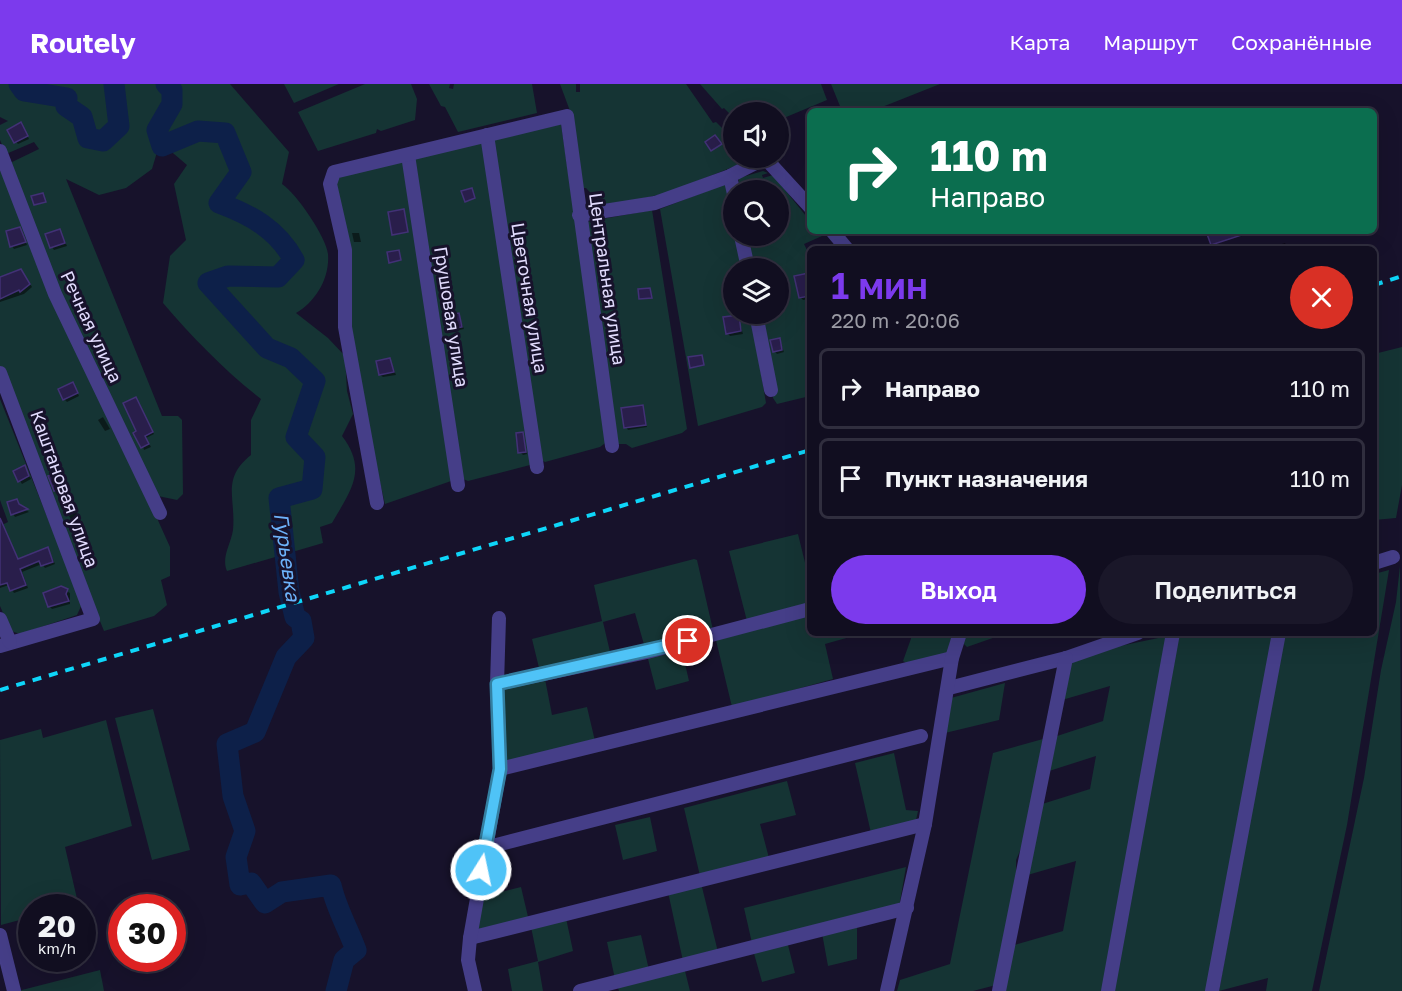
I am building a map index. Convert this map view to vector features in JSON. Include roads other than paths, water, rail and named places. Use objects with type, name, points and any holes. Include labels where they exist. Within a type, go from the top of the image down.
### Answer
[{"type":"street","name":"Центральная улица","points":[[487,135],[567,116],[612,447]]},
{"type":"street","points":[[377,503],[345,327],[345,250],[330,184],[334,172],[487,135]]},
{"type":"street","name":"Цветочная улица","points":[[487,135],[537,467]]},
{"type":"street","name":"Речная улица","points":[[0,152],[55,294],[160,513]]},
{"type":"street","name":"Грушовая улица","points":[[408,155],[458,484]]},
{"type":"street","points":[[579,215],[654,202],[730,176],[746,168]]},
{"type":"street","points":[[774,168],[807,204]]},
{"type":"street","points":[[730,176],[731,180]]},
{"type":"street","points":[[834,234],[844,246]]},
{"type":"street","points":[[758,324],[771,390]]},
{"type":"street","name":"Каштановая улица","points":[[0,373],[93,619],[5,644]]},
{"type":"street","points":[[1377,561],[1393,557]]},
{"type":"street","points":[[497,684],[647,652],[807,610]]},
{"type":"street","points":[[475,991],[468,960],[470,938],[500,769],[497,684],[499,618]]},
{"type":"street","points":[[0,619],[5,644]]},
{"type":"street","points":[[887,991],[925,824],[949,688],[952,658],[959,636]]},
{"type":"street","points":[[949,688],[1066,658],[1129,636]]},
{"type":"street","points":[[1108,991],[1172,636]]},
{"type":"street","points":[[1212,991],[1278,636]]},
{"type":"street","points":[[500,769],[952,658]]},
{"type":"street","points":[[999,991],[1066,658]]},
{"type":"street","points":[[485,848],[921,736]]},
{"type":"street","points":[[470,938],[925,824]]},
{"type":"street","points":[[580,991],[907,908]]},
{"type":"street","points":[[0,935],[14,991]]},
{"type":"waterway","name":"Гурьевка","points":[[19,84],[24,91],[67,98],[66,106],[82,117],[88,138],[103,141],[119,126],[114,84]]},
{"type":"waterway","name":"Гурьевка","points":[[166,84],[172,90],[172,104],[157,130],[162,146],[198,131],[225,133],[241,172],[219,203],[262,224],[280,240],[294,260],[278,277],[228,276],[208,283],[267,348],[291,358],[315,381],[296,437],[315,457],[312,489],[279,498],[289,592],[295,617],[301,621],[304,638],[286,657],[255,732],[227,744],[233,796],[245,831],[236,857],[240,885],[251,883],[265,903],[282,892],[331,885],[356,950],[344,960],[336,991]]},
{"type":"railway","points":[[1377,284],[1402,276]]},
{"type":"railway","points":[[0,690],[807,451]]}]
